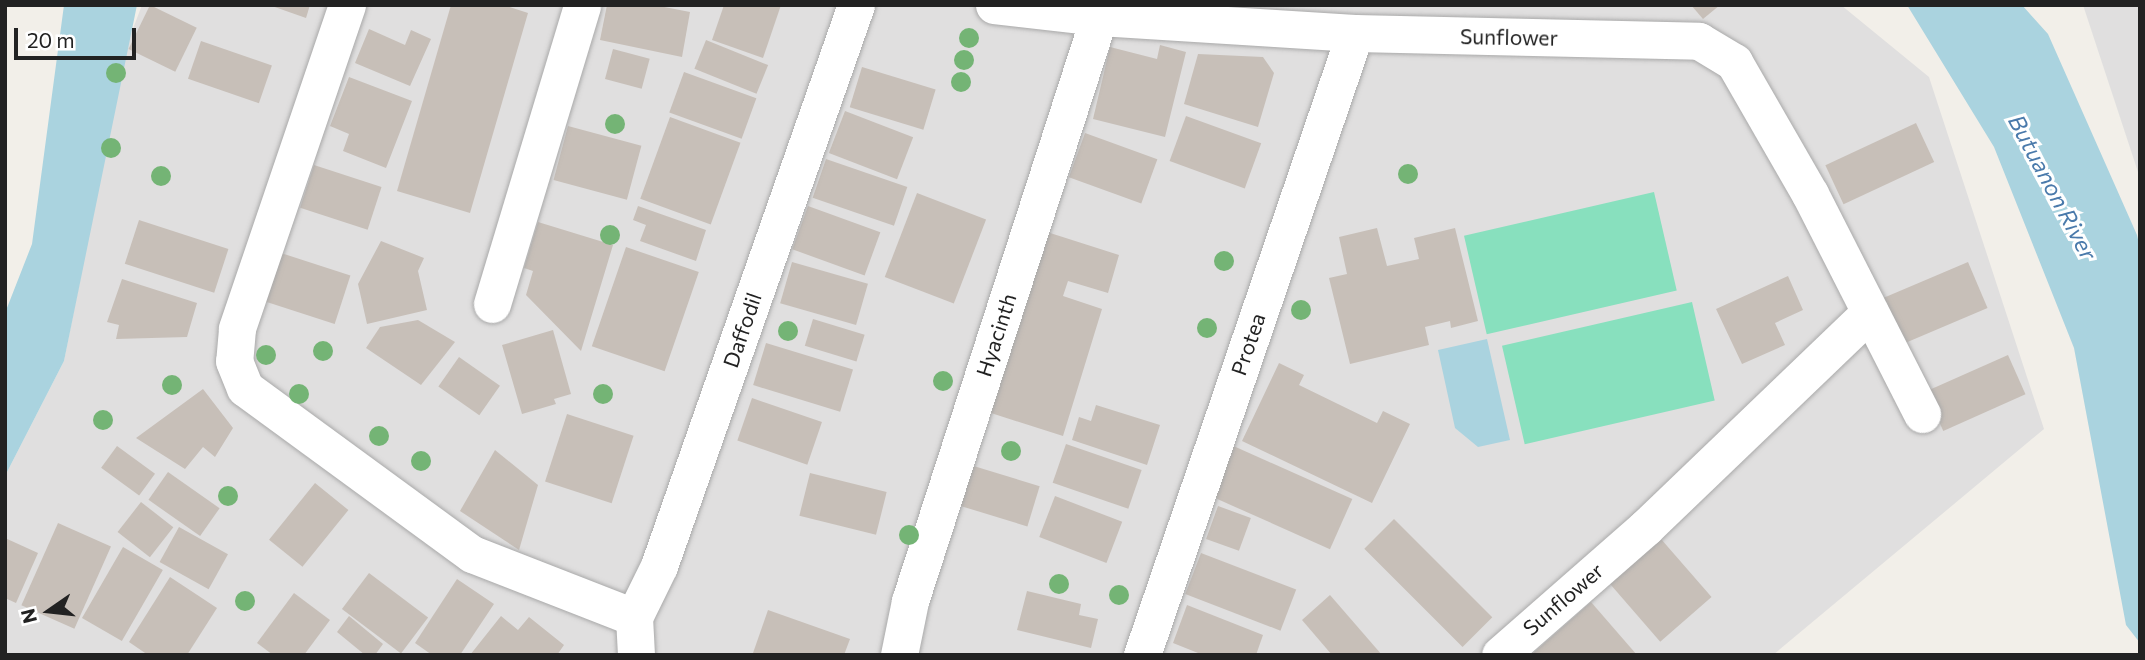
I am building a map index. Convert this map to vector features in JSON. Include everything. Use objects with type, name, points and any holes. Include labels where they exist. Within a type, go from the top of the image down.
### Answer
[{"type":"street","points":[[347,5],[237,329],[234,361],[245,388],[472,554],[634,617]]},
{"type":"street","points":[[492,304],[582,5]]},
{"type":"street","name":"Daffodil","points":[[636,655],[634,617],[659,566],[856,5]]},
{"type":"street","name":"Sunflower","points":[[994,5],[1099,17],[1355,33],[1699,41],[1734,62],[1810,194],[1922,414]]},
{"type":"street","name":"Hyacinth","points":[[899,655],[910,601],[1099,17]]},
{"type":"street","name":"Protea","points":[[1142,655],[1355,33]]},
{"type":"street","name":"Sunflower","points":[[1500,655],[1646,527],[1871,312]]},
{"type":"shaded area","points":[[142,5],[1841,5],[1929,77],[2044,429],[1773,655],[5,655],[5,476],[64,361],[126,47]]},
{"type":"shaded area","points":[[2083,5],[2140,5],[2140,178]]},
{"type":"green space","points":[[1654,192],[1677,290],[1487,334],[1464,236]]},
{"type":"green space","points":[[1692,302],[1715,400],[1525,444],[1502,346]]},
{"type":"water","points":[[64,5],[137,5],[64,361],[5,476],[5,313],[32,244]]},
{"type":"water","name":"Butuanon River","points":[[1907,5],[2022,5],[2048,34],[2137,235],[2140,248],[2140,643],[2126,625],[2074,348],[1994,147]]},
{"type":"water","points":[[1487,339],[1510,440],[1478,447],[1455,428],[1438,350]]},
{"type":"building","points":[[150,5],[197,28],[175,72],[129,49]]},
{"type":"building","points":[[269,5],[310,5],[306,18]]},
{"type":"building","points":[[451,5],[503,5],[528,13],[470,213],[397,191]]},
{"type":"building","points":[[607,5],[654,5],[690,12],[682,57],[600,40]]},
{"type":"building","points":[[724,5],[781,5],[763,58],[712,40]]},
{"type":"building","points":[[1691,5],[1720,5],[1703,19]]},
{"type":"building","points":[[369,29],[405,45],[411,30],[431,39],[410,86],[355,63]]},
{"type":"building","points":[[706,40],[768,65],[757,94],[694,69]]},
{"type":"building","points":[[201,41],[272,65],[259,103],[188,79]]},
{"type":"building","points":[[1160,45],[1186,52],[1165,137],[1093,119],[1110,47],[1157,59]]},
{"type":"building","points":[[613,49],[650,59],[642,89],[605,79]]},
{"type":"building","points":[[1198,54],[1263,57],[1274,73],[1258,127],[1184,104]]},
{"type":"building","points":[[862,67],[936,90],[923,130],[850,107]]},
{"type":"building","points":[[684,72],[756,98],[742,139],[669,112]]},
{"type":"building","points":[[349,77],[412,101],[386,168],[343,151],[349,134],[330,126]]},
{"type":"building","points":[[845,111],[913,137],[897,179],[829,153]]},
{"type":"building","points":[[1186,116],[1261,143],[1245,188],[1170,161]]},
{"type":"building","points":[[670,117],[740,143],[711,224],[640,199]]},
{"type":"building","points":[[1916,123],[1934,162],[1844,204],[1825,165]]},
{"type":"building","points":[[568,126],[641,146],[627,200],[554,180]]},
{"type":"building","points":[[1085,133],[1157,159],[1141,204],[1069,177]]},
{"type":"building","points":[[826,159],[907,187],[894,226],[813,198]]},
{"type":"building","points":[[314,165],[382,187],[368,230],[300,208]]},
{"type":"building","points":[[917,193],[986,220],[954,304],[885,277]]},
{"type":"building","points":[[638,206],[706,230],[696,261],[640,241],[646,225],[633,220]]},
{"type":"building","points":[[808,206],[880,232],[865,276],[792,249]]},
{"type":"building","points":[[139,220],[228,249],[214,293],[125,264]]},
{"type":"building","points":[[538,222],[613,245],[581,351],[526,295],[533,271],[524,268]]},
{"type":"building","points":[[1377,228],[1387,266],[1419,259],[1414,238],[1455,228],[1478,321],[1451,328],[1450,321],[1425,327],[1429,345],[1350,364],[1329,278],[1347,274],[1339,237]]},
{"type":"building","points":[[1047,232],[1119,255],[1108,293],[1068,281],[1063,296],[1102,309],[1063,436],[991,413]]},
{"type":"building","points":[[381,241],[424,258],[418,271],[427,310],[367,324],[358,284]]},
{"type":"building","points":[[626,247],[699,272],[665,371],[592,346]]},
{"type":"building","points":[[281,253],[350,276],[335,324],[265,302]]},
{"type":"building","points":[[792,262],[868,284],[856,325],[780,303]]},
{"type":"building","points":[[1968,262],[1988,308],[1901,345],[1881,299]]},
{"type":"building","points":[[1788,276],[1803,310],[1775,323],[1785,345],[1742,364],[1716,309]]},
{"type":"building","points":[[122,279],[197,303],[187,337],[116,339],[119,325],[107,322]]},
{"type":"building","points":[[813,319],[865,335],[856,362],[805,346]]},
{"type":"building","points":[[418,320],[455,342],[421,385],[366,348],[380,327]]},
{"type":"building","points":[[553,330],[571,394],[554,399],[556,404],[522,414],[502,345]]},
{"type":"building","points":[[766,343],[853,370],[840,412],[753,385]]},
{"type":"building","points":[[2008,355],[2025,394],[1943,431],[1926,392]]},
{"type":"building","points":[[459,357],[500,386],[479,415],[438,386]]},
{"type":"building","points":[[1279,363],[1304,375],[1299,385],[1377,423],[1383,411],[1410,424],[1372,503],[1242,441]]},
{"type":"building","points":[[203,389],[233,428],[215,457],[203,447],[185,469],[136,438]]},
{"type":"building","points":[[752,398],[822,422],[807,465],[737,441]]},
{"type":"building","points":[[1096,405],[1160,425],[1147,465],[1072,440],[1079,417],[1091,421]]},
{"type":"building","points":[[567,414],[634,436],[612,503],[545,482]]},
{"type":"building","points":[[1066,444],[1142,470],[1128,509],[1053,483]]},
{"type":"building","points":[[1229,444],[1352,499],[1330,549],[1207,494]]},
{"type":"building","points":[[117,446],[155,474],[139,495],[101,468]]},
{"type":"building","points":[[495,450],[538,485],[519,550],[460,511]]},
{"type":"building","points":[[967,464],[1040,486],[1027,526],[955,504]]},
{"type":"building","points":[[168,472],[220,508],[200,536],[148,500]]},
{"type":"building","points":[[810,473],[887,492],[876,535],[799,516]]},
{"type":"building","points":[[315,483],[348,510],[302,567],[269,540]]},
{"type":"building","points":[[1055,496],[1122,522],[1106,563],[1039,537]]},
{"type":"building","points":[[141,502],[173,527],[150,557],[118,532]]},
{"type":"building","points":[[1218,506],[1251,518],[1239,551],[1206,539]]},
{"type":"building","points":[[1394,519],[1492,617],[1463,647],[1364,549]]},
{"type":"building","points":[[58,523],[111,547],[74,629],[21,605]]},
{"type":"building","points":[[179,527],[228,554],[209,589],[160,562]]},
{"type":"building","points":[[5,538],[38,553],[16,603],[5,598]]},
{"type":"building","points":[[1661,539],[1712,597],[1660,642],[1610,584]]},
{"type":"building","points":[[123,547],[163,570],[122,641],[82,618]]},
{"type":"building","points":[[1201,553],[1296,590],[1280,631],[1185,594]]},
{"type":"building","points":[[369,573],[428,618],[401,653],[342,609]]},
{"type":"building","points":[[170,577],[217,608],[187,655],[148,655],[129,642]]},
{"type":"building","points":[[457,579],[494,604],[460,655],[432,655],[415,643]]},
{"type":"building","points":[[1027,591],[1081,604],[1079,615],[1098,619],[1091,648],[1017,630]]},
{"type":"building","points":[[294,593],[330,620],[304,655],[273,655],[257,643]]},
{"type":"building","points":[[1330,595],[1382,655],[1332,655],[1302,620]]},
{"type":"building","points":[[1591,602],[1637,655],[1531,655]]},
{"type":"building","points":[[1187,605],[1263,635],[1256,655],[1203,655],[1173,643]]},
{"type":"building","points":[[768,610],[850,639],[844,655],[753,653]]},
{"type":"building","points":[[349,616],[383,644],[375,655],[365,655],[337,632]]},
{"type":"building","points":[[501,616],[518,630],[529,617],[564,645],[557,655],[470,655]]}]
